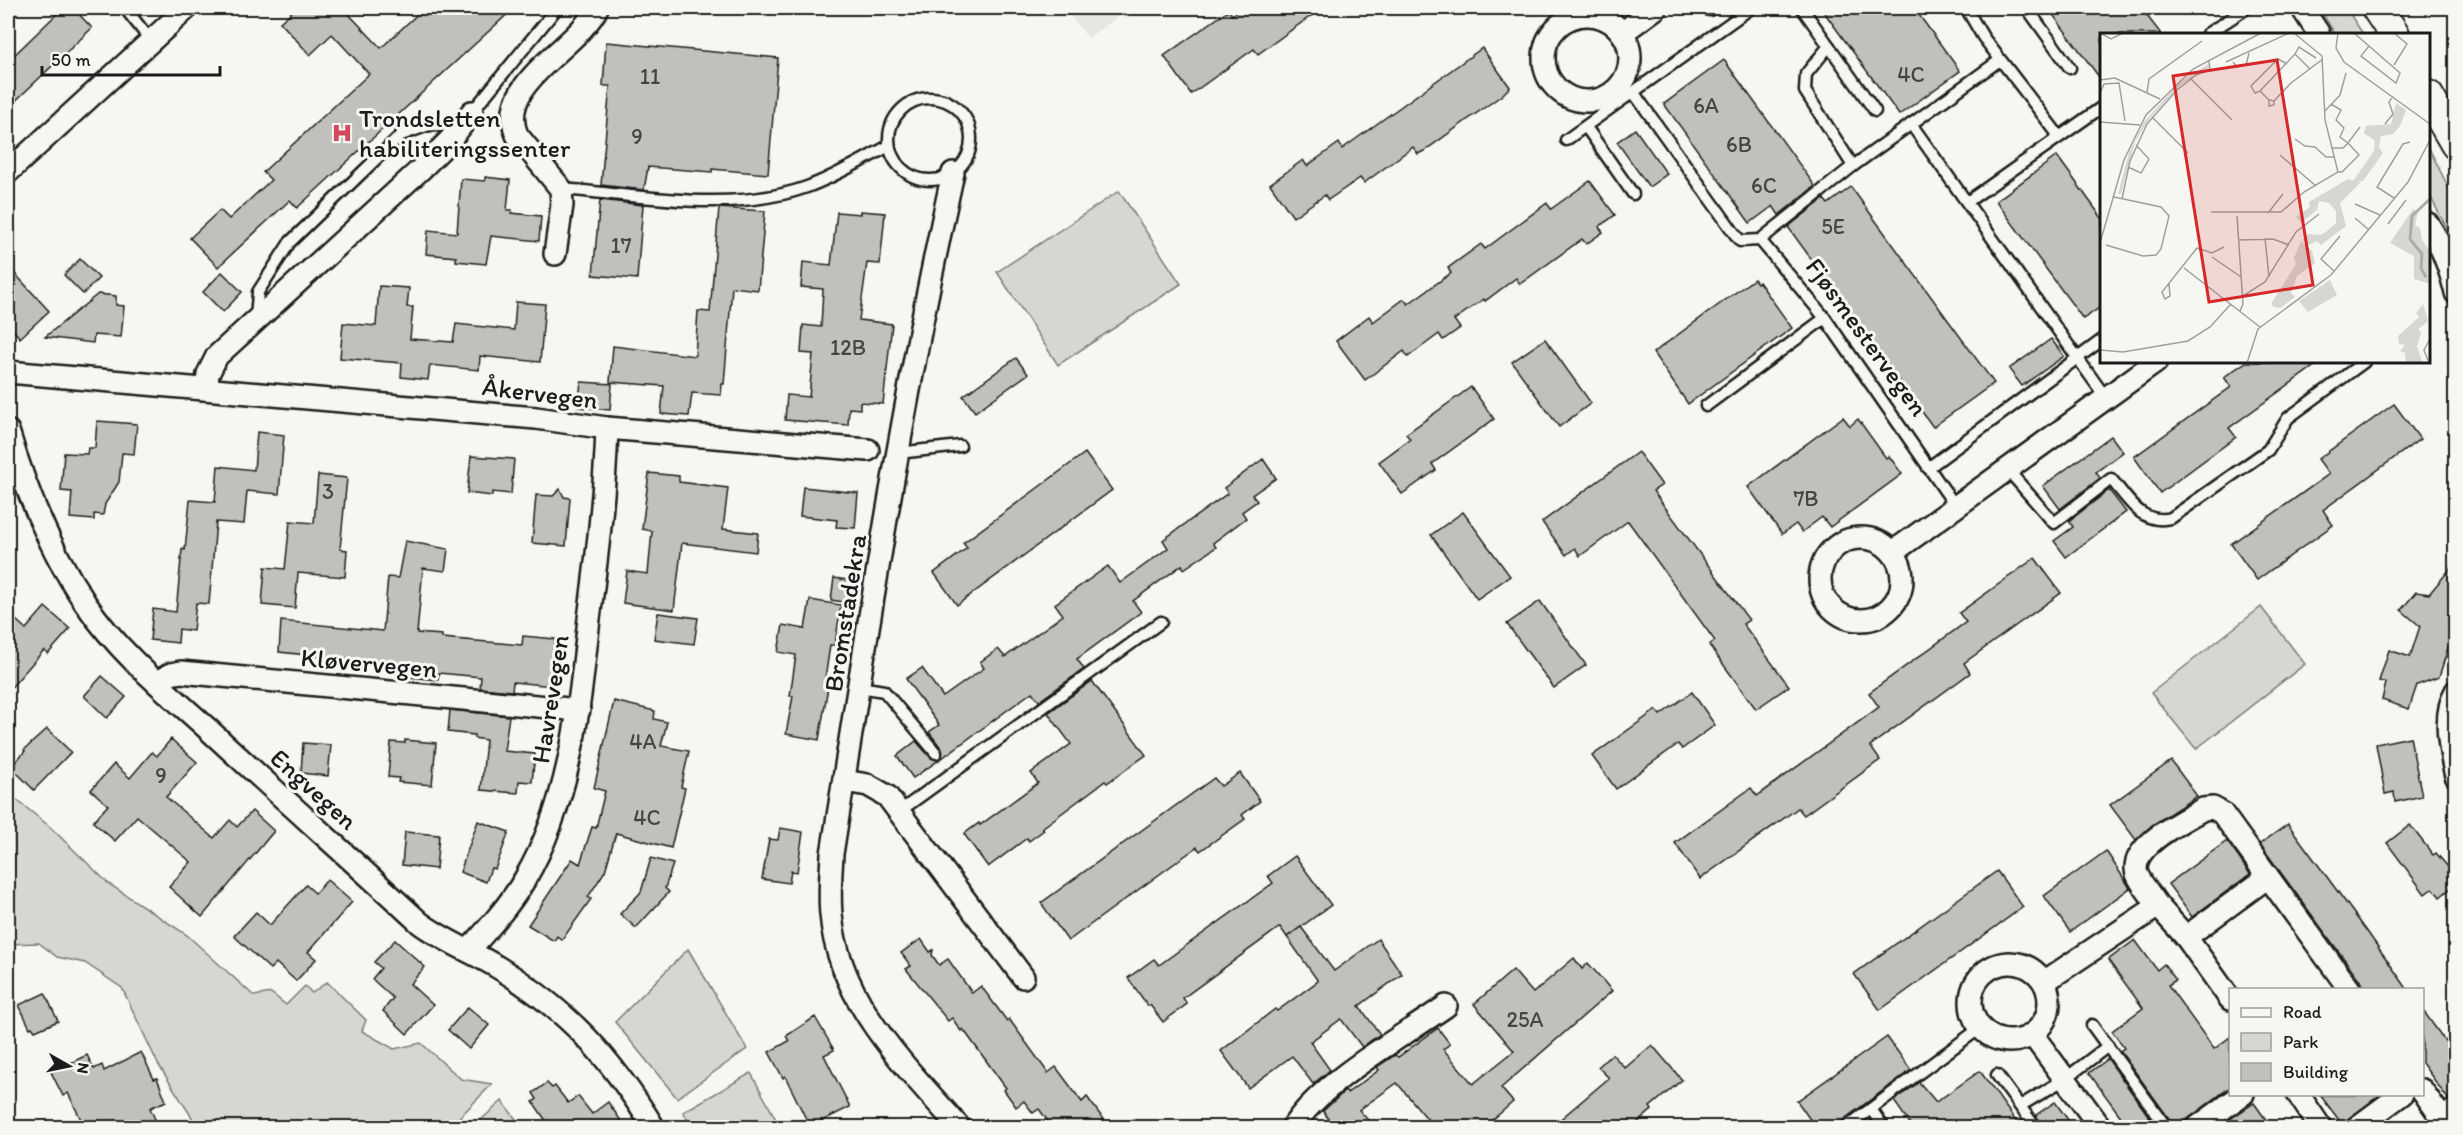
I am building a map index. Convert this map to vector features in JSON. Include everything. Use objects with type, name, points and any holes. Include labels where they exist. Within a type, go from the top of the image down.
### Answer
[{"type":"main road","points":[[2377,8],[2393,33]]},
{"type":"main road","points":[[2430,99],[2456,144]]},
{"type":"street","points":[[8,171],[188,8]]},
{"type":"street","points":[[555,254],[562,205],[561,189],[517,135],[513,125],[513,107],[523,87],[585,26],[597,8]]},
{"type":"street","points":[[1622,33],[1656,8]]},
{"type":"street","points":[[2302,8],[2318,33]]},
{"type":"street","points":[[1587,15],[1607,20],[1622,33],[1628,46],[1629,61],[1626,76],[1618,88],[1605,96],[1591,100],[1576,99],[1563,93],[1552,83],[1546,71],[1544,58],[1546,44],[1552,32],[1562,23],[1574,17],[1587,15]]},
{"type":"street","points":[[207,389],[208,374],[217,356],[420,170],[467,119]]},
{"type":"street","name":"Bromstadekra","points":[[953,173],[926,295],[898,453],[844,781],[830,886],[831,916],[845,975],[857,1001],[871,1023],[960,1128]]},
{"type":"street","points":[[2430,228],[2447,260],[2456,293]]},
{"type":"street","points":[[1893,552],[2155,363]]},
{"type":"street","name":"Åkervegen","points":[[8,372],[536,418],[608,428],[868,450]]},
{"type":"street","name":"Havrevegen","points":[[468,951],[506,908],[525,878],[545,839],[565,776],[579,710],[601,521],[608,428]]},
{"type":"street","name":"Engvegen","points":[[8,431],[40,517],[73,584],[109,634],[157,682],[420,923],[436,935],[527,986],[572,1021],[614,1066],[654,1128]]},
{"type":"street","name":"Kløvervegen","points":[[157,682],[171,674],[181,672],[579,710]]},
{"type":"street","points":[[2456,692],[2450,708],[2449,723],[2456,776]]},
{"type":"street","points":[[844,781],[878,789],[887,796],[1023,977]]},
{"type":"street","points":[[2229,998],[2186,937],[2158,906],[2137,874],[2137,861],[2145,845],[2203,809],[2213,808],[2222,813],[2349,988]]},
{"type":"street","points":[[2186,937],[2268,877]]},
{"type":"street","points":[[2044,982],[2158,906]]},
{"type":"street","points":[[2001,963],[2016,963],[2030,968],[2044,982],[2048,993],[2049,1008],[2043,1023],[2032,1034],[2019,1040],[2004,1041],[1989,1035],[1980,1028],[1972,1011],[1971,996],[1976,981],[1986,970],[2001,963]]},
{"type":"street","points":[[1292,1128],[1313,1101],[1340,1079],[1446,1006]]},
{"type":"street","points":[[2032,1034],[2101,1128]]},
{"type":"street","points":[[2424,1092],[2448,1115]]},
{"type":"street","points":[[2196,1128],[2242,1096]]},
{"type":"street","points":[[2299,1096],[2321,1128]]},
{"type":"street","points":[[2356,1128],[2401,1096]]},
{"type":"lane","points":[[8,11],[11,8]]},
{"type":"lane","points":[[125,8],[151,41]]},
{"type":"lane","points":[[256,320],[258,292],[290,242],[401,135],[429,125],[467,119],[557,8]]},
{"type":"lane","points":[[1566,140],[1751,8]]},
{"type":"lane","points":[[1802,8],[1875,111]]},
{"type":"lane","points":[[1966,8],[1983,38],[2059,136]]},
{"type":"lane","points":[[2027,8],[2070,68]]},
{"type":"lane","points":[[2209,33],[2247,8]]},
{"type":"lane","points":[[1829,46],[1806,74],[1805,91],[1852,166]]},
{"type":"lane","points":[[1634,93],[1740,241],[1760,240],[1852,166],[2000,60]]},
{"type":"lane","name":"Bromstadekra","points":[[889,146],[888,132],[893,119],[901,109],[911,102],[924,98],[937,98],[949,102],[963,115],[971,132],[968,156],[953,173]]},
{"type":"lane","points":[[1967,202],[2100,108]]},
{"type":"lane","points":[[1911,124],[2106,398]]},
{"type":"lane","points":[[1586,127],[1633,194]]},
{"type":"lane","points":[[561,189],[695,200],[750,200],[806,188],[826,180],[889,146],[902,170],[914,177],[927,180],[941,179],[953,173]]},
{"type":"lane","name":"Fjøsmestervegen","points":[[1760,240],[1825,318],[1956,507]]},
{"type":"lane","points":[[1706,406],[1825,318]]},
{"type":"lane","points":[[1928,468],[2100,341]]},
{"type":"lane","points":[[2007,469],[2054,523],[2111,479],[2137,510],[2147,518],[2160,521],[2171,518],[2268,450],[2288,418],[2363,363]]},
{"type":"lane","points":[[898,453],[960,446]]},
{"type":"lane","points":[[900,811],[1161,622]]},
{"type":"lane","points":[[860,687],[884,691],[936,753]]},
{"type":"lane","points":[[2092,1025],[2167,1128]]},
{"type":"lane","points":[[1845,1128],[1980,1028]]},
{"type":"lane","points":[[2020,1106],[2065,1079],[2108,1046]]},
{"type":"lane","points":[[1997,1075],[2036,1128]]},
{"type":"lane","points":[[1871,1109],[1884,1128]]},
{"type":"shaded area","points":[[1064,8],[1130,8],[1088,38]]},
{"type":"green space","points":[[2319,8],[2346,8],[2362,33],[2334,33]]},
{"type":"green space","points":[[2430,150],[2455,201],[2455,244],[2430,196]]},
{"type":"green space","points":[[1119,191],[1181,284],[1058,365],[997,272]]},
{"type":"green space","points":[[2261,607],[2305,664],[2196,749],[2151,693]]},
{"type":"green space","points":[[8,793],[49,826],[109,884],[187,935],[254,996],[271,993],[286,1005],[305,986],[312,993],[327,982],[366,1020],[362,1031],[394,1049],[421,1043],[461,1079],[492,1084],[450,1127],[198,1127],[158,1064],[122,988],[85,963],[57,957],[39,943],[8,944]]},
{"type":"green space","points":[[688,949],[747,1049],[677,1098],[615,1022]]},
{"type":"green space","points":[[751,1073],[780,1127],[692,1127],[683,1112]]},
{"type":"green space","points":[[502,1101],[522,1127],[473,1127]]},
{"type":"building","points":[[63,8],[73,8],[92,28],[8,108],[8,61]]},
{"type":"building","name":"Trondsletten habiliteringssenter","points":[[296,8],[343,8],[381,48],[424,8],[514,8],[297,208],[290,200],[218,267],[190,238],[220,210],[229,219],[271,180],[263,172],[369,74],[332,34],[310,55],[280,22]]},
{"type":"building","points":[[1242,8],[1322,8],[1258,54],[1254,49],[1191,94],[1164,56],[1229,10],[1232,15]]},
{"type":"building","points":[[1821,8],[1914,8],[1960,71],[1899,115]]},
{"type":"building","points":[[2048,8],[2141,8],[2160,33],[2100,33],[2100,78]]},
{"type":"building","points":[[606,42],[778,58],[768,174],[648,167],[644,190],[601,185],[610,86],[603,86]]},
{"type":"building","points":[[1482,48],[1510,87],[1502,95],[1424,151],[1418,154],[1413,147],[1364,183],[1360,178],[1328,200],[1325,195],[1293,217],[1270,184],[1303,160],[1307,166],[1339,143],[1342,149]]},
{"type":"building","points":[[1724,60],[1815,186],[1779,215],[1773,206],[1750,223],[1664,104]]},
{"type":"building","points":[[1635,129],[1667,174],[1649,187],[1617,142]]},
{"type":"building","points":[[2057,156],[2100,215],[2100,307],[2083,319],[1996,201]]},
{"type":"building","points":[[485,177],[510,180],[507,210],[512,210],[511,213],[541,216],[539,241],[491,236],[486,264],[456,261],[456,257],[426,254],[428,230],[457,233],[461,179],[485,181]]},
{"type":"building","points":[[1590,181],[1615,215],[1599,227],[1603,232],[1586,244],[1582,239],[1520,284],[1516,278],[1485,301],[1484,299],[1454,320],[1460,328],[1443,340],[1439,334],[1408,357],[1404,351],[1365,380],[1336,341],[1369,316],[1373,322],[1404,299],[1408,304],[1451,273],[1448,268],[1481,244],[1485,249],[1547,203],[1551,209]]},
{"type":"building","points":[[1851,187],[1994,383],[1933,427],[1788,227],[1824,199],[1828,204]]},
{"type":"building","points":[[600,200],[643,205],[637,279],[593,275]]},
{"type":"building","points":[[719,208],[765,211],[758,290],[732,287],[724,384],[722,384],[721,395],[692,393],[689,416],[661,414],[664,386],[610,382],[613,346],[695,356],[698,311],[710,312]]},
{"type":"building","points":[[860,211],[885,213],[880,264],[867,263],[859,320],[892,324],[883,404],[860,402],[860,409],[849,408],[848,425],[785,420],[787,395],[809,397],[813,354],[801,353],[803,325],[821,327],[823,289],[801,287],[803,262],[831,265],[837,212],[860,214]]},
{"type":"building","points":[[80,259],[99,278],[83,294],[64,275]]},
{"type":"building","points":[[8,266],[49,311],[20,338],[8,324]]},
{"type":"building","points":[[222,272],[242,292],[223,312],[203,292]]},
{"type":"building","points":[[1754,279],[1757,283],[1759,282],[1792,328],[1688,404],[1653,353]]},
{"type":"building","points":[[379,286],[409,288],[407,307],[413,307],[410,339],[453,342],[456,324],[514,330],[516,302],[545,304],[540,362],[480,356],[479,370],[430,365],[428,380],[401,377],[402,363],[340,358],[343,323],[376,326]]},
{"type":"building","points":[[98,294],[116,296],[116,305],[124,306],[121,337],[94,335],[93,343],[45,337]]},
{"type":"building","points":[[1545,339],[1591,403],[1559,427],[1512,362]]},
{"type":"building","points":[[2051,339],[2064,356],[2022,386],[2009,369]]},
{"type":"building","points":[[1016,358],[1028,374],[975,412],[963,396]]},
{"type":"building","points":[[2245,363],[2319,363],[2229,428],[2236,437],[2160,493],[2134,457],[2231,387],[2224,377]]},
{"type":"building","points":[[581,382],[612,384],[610,410],[578,407]]},
{"type":"building","points":[[1471,387],[1494,419],[1432,464],[1436,470],[1402,494],[1379,462],[1410,439],[1406,434]]},
{"type":"building","points":[[2394,404],[2420,439],[2323,510],[2333,525],[2257,580],[2231,544],[2329,474],[2318,459]]},
{"type":"building","points":[[1843,417],[1850,426],[1858,419],[1886,458],[1889,456],[1902,474],[1830,527],[1822,517],[1802,532],[1796,524],[1782,534],[1748,487]]},
{"type":"building","points":[[97,421],[137,424],[134,454],[122,453],[119,482],[105,504],[103,515],[94,514],[94,520],[70,518],[72,492],[61,491],[64,453],[87,454],[88,448],[95,448]]},
{"type":"building","points":[[257,432],[284,435],[279,494],[247,491],[244,524],[216,522],[209,604],[196,603],[193,631],[179,629],[178,643],[150,640],[153,609],[176,612],[182,549],[185,550],[190,500],[215,502],[218,466],[254,470]]},
{"type":"building","points":[[2111,436],[2123,452],[2096,472],[2100,478],[2060,509],[2043,486]]},
{"type":"building","points":[[1638,452],[1662,485],[1653,491],[1749,620],[1743,624],[1789,686],[1756,709],[1709,645],[1715,641],[1628,521],[1580,556],[1575,548],[1566,555],[1542,522]]},
{"type":"building","points":[[1085,453],[1112,490],[957,605],[934,573],[967,548],[963,543]]},
{"type":"building","points":[[471,456],[514,459],[511,494],[492,492],[492,496],[467,493]]},
{"type":"building","points":[[1263,459],[1276,478],[1252,495],[1257,501],[1242,512],[1246,518],[1213,543],[1216,547],[1184,569],[1182,565],[1133,601],[1141,612],[1077,659],[1084,669],[1039,701],[1032,692],[942,758],[942,749],[929,732],[939,725],[906,679],[922,668],[943,697],[984,668],[980,662],[998,649],[1005,657],[1063,615],[1055,604],[1108,566],[1120,583],[1168,548],[1163,540],[1228,493],[1224,488]]},
{"type":"building","points":[[649,473],[679,476],[679,482],[728,488],[723,529],[758,533],[756,552],[682,543],[674,610],[623,603],[627,571],[648,574],[652,531],[642,529]]},
{"type":"building","points":[[318,475],[347,478],[340,549],[347,550],[345,577],[298,573],[295,608],[262,605],[265,567],[285,569],[290,521],[314,523]]},
{"type":"building","points":[[803,487],[858,493],[855,528],[836,527],[837,520],[800,516]]},
{"type":"building","points":[[560,489],[564,497],[570,498],[566,546],[532,543],[536,495],[553,496]]},
{"type":"building","points":[[2109,490],[2126,512],[2066,557],[2054,541],[2073,527],[2069,521]]},
{"type":"building","points":[[1463,512],[1510,576],[1477,599],[1431,535]]},
{"type":"building","points":[[405,541],[448,549],[445,571],[423,568],[417,633],[442,635],[442,638],[522,645],[523,636],[555,639],[553,686],[513,682],[512,691],[480,688],[481,677],[439,673],[438,680],[409,677],[411,666],[279,652],[281,621],[383,631],[388,577],[398,578]]},
{"type":"building","points":[[2035,558],[2061,593],[1964,663],[1970,673],[1870,746],[1880,760],[1804,815],[1798,808],[1700,879],[1675,843],[1751,788],[1757,796],[1879,707],[1869,693],[1966,622],[1959,613]]},
{"type":"building","points":[[2456,562],[2456,640],[2448,648],[2439,677],[2417,685],[2409,709],[2382,700],[2386,683],[2379,681],[2389,650],[2410,657],[2420,626],[2401,610],[2416,592],[2429,594]]},
{"type":"building","points":[[834,578],[854,581],[850,603],[831,600]]},
{"type":"building","points":[[810,600],[841,605],[835,645],[830,645],[824,686],[828,687],[819,740],[786,734],[793,696],[790,696],[796,655],[778,652],[783,625],[805,629]]},
{"type":"building","points":[[1540,601],[1586,665],[1554,688],[1507,624]]},
{"type":"building","points":[[45,607],[70,629],[48,654],[44,650],[8,691],[8,613],[26,629]]},
{"type":"building","points":[[658,613],[698,618],[694,644],[654,639]]},
{"type":"building","points":[[102,676],[126,697],[107,718],[84,696]]},
{"type":"building","points":[[1092,681],[1146,755],[1107,783],[1105,781],[1042,828],[1044,830],[1029,841],[1027,838],[988,867],[964,834],[1038,783],[1031,773],[1071,744],[1048,713]]},
{"type":"building","points":[[1692,692],[1715,725],[1682,749],[1678,744],[1616,789],[1592,756],[1656,710],[1660,715]]},
{"type":"building","points":[[614,701],[655,711],[654,719],[667,722],[661,746],[689,751],[681,787],[685,788],[671,848],[616,833],[605,871],[588,897],[591,899],[562,940],[557,936],[554,941],[528,925],[572,859],[580,864],[592,827],[596,828],[605,791],[594,788]]},
{"type":"building","points":[[450,710],[509,716],[504,751],[535,754],[532,782],[519,781],[518,793],[481,790],[486,740],[474,738],[474,735],[448,732]]},
{"type":"building","points":[[47,729],[71,752],[34,790],[11,767],[24,750]]},
{"type":"building","points":[[2410,737],[2422,796],[2395,802],[2394,792],[2385,794],[2376,744]]},
{"type":"building","points":[[171,739],[197,762],[166,797],[214,838],[230,820],[237,827],[252,811],[274,831],[202,917],[169,887],[191,862],[137,816],[115,841],[93,822],[108,805],[91,790],[114,764],[130,778],[152,752],[157,756]]},
{"type":"building","points":[[405,740],[436,743],[432,785],[398,782],[399,778],[388,777],[391,742],[405,743]]},
{"type":"building","points":[[916,741],[931,758],[939,760],[913,778],[897,756]]},
{"type":"building","points":[[303,743],[331,745],[328,776],[301,773]]},
{"type":"building","points":[[2171,761],[2197,796],[2152,825],[2136,840],[2110,805]]},
{"type":"building","points":[[1240,773],[1260,801],[1242,815],[1245,819],[1200,851],[1197,847],[1068,941],[1041,903],[1214,778],[1221,786]]},
{"type":"building","points":[[478,821],[509,832],[495,869],[491,868],[486,882],[460,872]]},
{"type":"building","points":[[2288,824],[2407,988],[2366,988],[2260,844]]},
{"type":"building","points":[[2410,825],[2433,855],[2436,853],[2456,876],[2456,884],[2440,897],[2433,888],[2425,894],[2387,843]]},
{"type":"building","points":[[780,828],[803,832],[797,872],[791,871],[789,883],[762,879],[769,839],[778,840]]},
{"type":"building","points":[[405,832],[439,835],[436,869],[402,865]]},
{"type":"building","points":[[2227,841],[2250,874],[2192,917],[2168,884]]},
{"type":"building","points":[[2106,851],[2130,888],[2070,932],[2044,896]]},
{"type":"building","points":[[1295,856],[1331,905],[1287,937],[1280,927],[1183,998],[1187,1004],[1163,1022],[1128,978],[1154,959],[1159,965],[1273,883],[1268,876]]},
{"type":"building","points":[[651,858],[673,864],[665,888],[669,892],[636,928],[620,914],[641,892]]},
{"type":"building","points":[[1997,871],[2023,907],[1880,1010],[1854,974]]},
{"type":"building","points":[[327,880],[352,902],[308,952],[316,959],[296,981],[276,963],[270,969],[234,936],[256,912],[270,925],[306,885],[315,893]]},
{"type":"building","points":[[1301,927],[1334,971],[1378,939],[1402,974],[1359,1006],[1380,1034],[1362,1047],[1341,1019],[1310,1042],[1330,1070],[1313,1084],[1292,1056],[1248,1088],[1221,1051],[1275,1009],[1277,1011],[1318,981],[1287,937]]},
{"type":"building","points":[[921,939],[930,952],[933,950],[932,955],[939,965],[948,959],[972,993],[981,986],[1007,1021],[1009,1019],[1048,1073],[1056,1067],[1082,1102],[1087,1097],[1104,1120],[1093,1128],[1053,1128],[1039,1109],[1033,1113],[1024,1101],[1016,1107],[1004,1090],[1006,1088],[963,1029],[961,1031],[952,1018],[948,1021],[906,969],[911,966],[901,953]]},
{"type":"building","points":[[395,940],[425,967],[410,984],[433,1005],[407,1034],[383,1011],[393,998],[372,979],[381,968],[374,962]]},
{"type":"building","points":[[2135,940],[2157,970],[2164,964],[2176,980],[2168,985],[2214,1049],[2229,1038],[2229,1088],[2176,1128],[2120,1051],[2124,1048],[2112,1031],[2143,1008],[2108,960]]},
{"type":"building","points":[[1574,958],[1582,969],[1588,963],[1612,991],[1501,1088],[1513,1102],[1483,1128],[1435,1128],[1397,1083],[1359,1110],[1375,1128],[1335,1128],[1323,1111],[1345,1091],[1347,1093],[1379,1070],[1377,1067],[1395,1055],[1398,1057],[1438,1028],[1450,1044],[1443,1049],[1473,1084],[1514,1051],[1474,1004],[1513,970],[1533,993]]},
{"type":"building","points":[[45,993],[58,1021],[35,1031],[32,1027],[30,1028],[19,1005]]},
{"type":"building","points":[[468,1007],[489,1025],[469,1049],[448,1030]]},
{"type":"building","points":[[2424,1012],[2445,1041],[2456,1034],[2456,1095],[2448,1099],[2424,1066]]},
{"type":"building","points":[[815,1017],[834,1050],[824,1055],[850,1107],[810,1127],[785,1076],[783,1078],[769,1052],[789,1041],[786,1036]]},
{"type":"building","points":[[1887,1037],[1911,1070],[1832,1128],[1816,1128],[1797,1101]]},
{"type":"building","points":[[1652,1045],[1682,1080],[1650,1107],[1652,1110],[1631,1128],[1550,1128],[1609,1078],[1598,1067],[1612,1054],[1625,1068]]},
{"type":"building","points":[[141,1052],[154,1079],[157,1078],[166,1101],[150,1108],[159,1128],[85,1128],[68,1093],[63,1096],[51,1072],[87,1055],[94,1069],[102,1065],[104,1071]]},
{"type":"building","points":[[2108,1059],[2157,1128],[2129,1128],[2089,1073]]},
{"type":"building","points":[[1980,1071],[2020,1127],[2024,1124],[2026,1128],[1913,1128],[1894,1101],[1919,1082],[1936,1102]]},
{"type":"building","points":[[547,1083],[552,1088],[555,1086],[568,1103],[578,1096],[592,1114],[608,1102],[626,1128],[551,1128],[533,1102],[537,1099],[533,1093]]},
{"type":"building","points":[[2321,1096],[2379,1096],[2342,1124]]},
{"type":"building","points":[[2055,1102],[2074,1128],[2043,1128],[2036,1115]]},
{"type":"building","points":[[2254,1103],[2272,1128],[2220,1128],[2226,1122]]},
{"type":"place","name":"Trondsletten habiliteringssenter","points":[[342,133]]}]
